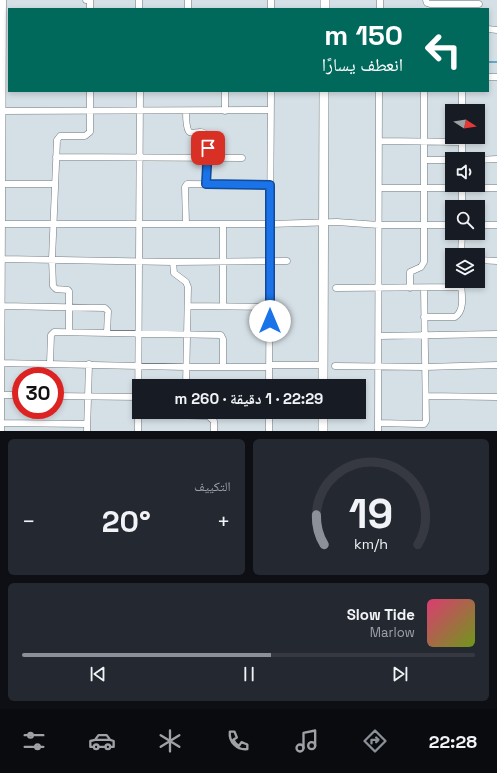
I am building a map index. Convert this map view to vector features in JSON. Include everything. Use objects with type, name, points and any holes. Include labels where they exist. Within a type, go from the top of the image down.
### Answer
[{"type":"main road","points":[[323,379],[324,92]]},
{"type":"main road","points":[[323,419],[323,431]]},
{"type":"street","points":[[1,431],[0,363],[3,259],[1,224],[1,111],[4,71],[3,0]]},
{"type":"street","points":[[86,0],[90,0],[90,8]]},
{"type":"street","points":[[426,0],[427,3],[430,4],[462,7],[480,4]]},
{"type":"street","points":[[69,332],[69,290],[57,289],[54,287],[52,260],[57,140],[59,137],[85,136],[89,134],[91,130],[90,92]]},
{"type":"street","points":[[138,379],[140,92]]},
{"type":"street","points":[[225,92],[225,111]]},
{"type":"street","points":[[269,379],[271,92]]},
{"type":"street","points":[[378,431],[380,188],[379,92]]},
{"type":"street","points":[[410,288],[410,272],[421,266],[424,262],[424,92]]},
{"type":"street","points":[[462,92],[462,104]]},
{"type":"street","points":[[1,111],[270,110]]},
{"type":"street","points":[[186,111],[186,125],[188,130],[191,133],[204,133],[208,136],[206,184]]},
{"type":"street","points":[[380,141],[445,141]]},
{"type":"street","points":[[56,157],[242,158]]},
{"type":"street","points":[[485,160],[497,159]]},
{"type":"street","points":[[424,160],[445,160]]},
{"type":"street","points":[[1,184],[55,184]]},
{"type":"street","points":[[186,224],[186,186],[188,184],[270,185]]},
{"type":"street","points":[[380,188],[445,187]]},
{"type":"street","points":[[485,188],[497,188]]},
{"type":"street","points":[[1,224],[270,224],[323,222],[379,225],[445,225]]},
{"type":"street","points":[[223,224],[223,306]]},
{"type":"street","points":[[485,225],[497,225]]},
{"type":"street","points":[[3,259],[139,260],[173,262],[287,261]]},
{"type":"street","points":[[485,260],[497,261]]},
{"type":"street","points":[[173,262],[173,271],[175,275],[187,284],[188,306],[186,379]]},
{"type":"street","points":[[336,288],[424,288],[445,286]]},
{"type":"street","points":[[379,423],[424,424],[426,421],[424,288]]},
{"type":"street","points":[[424,317],[455,316],[459,314],[461,310],[461,288]]},
{"type":"street","points":[[2,306],[106,308],[108,311],[107,334]]},
{"type":"street","points":[[188,306],[270,307]]},
{"type":"street","points":[[50,363],[52,333],[69,332],[107,334],[221,335],[223,339],[223,367]]},
{"type":"street","points":[[379,336],[497,334]]},
{"type":"street","points":[[0,363],[186,367],[323,365]]},
{"type":"street","points":[[87,431],[89,364]]},
{"type":"street","points":[[335,366],[425,367],[497,365]]},
{"type":"street","points":[[1,395],[12,395]]},
{"type":"street","points":[[64,396],[132,397]]},
{"type":"street","points":[[426,396],[497,398]]},
{"type":"street","points":[[138,419],[138,431]]},
{"type":"street","points":[[212,419],[214,421],[214,431]]},
{"type":"street","points":[[269,419],[269,431]]},
{"type":"street","points":[[1,423],[87,424]]},
{"type":"street","points":[[62,431],[63,424]]},
{"type":"waterway","points":[[489,62],[497,62]]},
{"type":"route","points":[[208,148],[206,184],[270,185],[270,321]]}]
